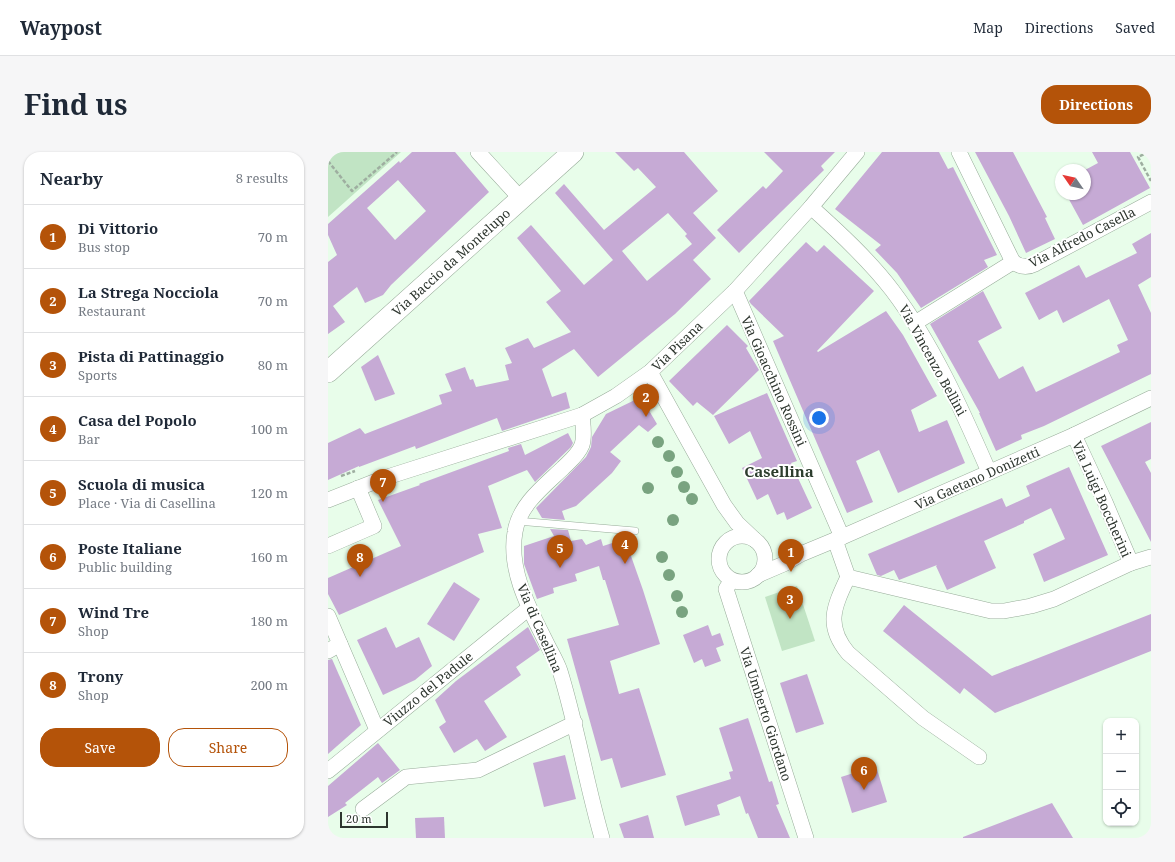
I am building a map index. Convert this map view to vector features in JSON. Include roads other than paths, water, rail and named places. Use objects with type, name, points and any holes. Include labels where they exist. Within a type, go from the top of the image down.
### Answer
[{"type":"main road","name":"Via Baccio da Montelupo","points":[[328,372],[574,152]]},
{"type":"street","points":[[478,152],[521,199]]},
{"type":"street","name":"Via Pisana","points":[[328,500],[392,476],[582,415],[616,396],[650,372],[734,291],[811,207],[857,152]]},
{"type":"street","points":[[915,323],[1013,262],[959,152]]},
{"type":"street","name":"Via Alfredo Casella","points":[[1013,262],[1021,266],[1029,267],[1151,202]]},
{"type":"street","name":"Via Vincenzo Bellini","points":[[811,207],[863,256],[892,290],[915,323],[955,396],[989,472]]},
{"type":"street","name":"Via Gioacchino Rossini","points":[[734,291],[838,539],[848,577]]},
{"type":"street","points":[[650,372],[724,505],[737,523],[759,545],[765,554],[763,569],[758,575],[747,582],[729,585],[720,568],[719,557],[724,544],[735,536],[741,536],[749,537],[759,545]]},
{"type":"street","name":"Via Gaetano Donizetti","points":[[758,575],[786,563],[801,554],[1074,435],[1151,398]]},
{"type":"street","name":"Via di Casellina","points":[[582,415],[583,440],[579,452],[530,500],[517,521],[514,543],[516,566],[521,586],[529,608],[559,669],[575,723],[602,838]]},
{"type":"street","name":"Via Luigi Boccherini","points":[[1074,435],[1131,563]]},
{"type":"street","points":[[328,546],[374,526],[358,488]]},
{"type":"street","points":[[724,505],[724,544]]},
{"type":"street","name":"Via Gaetano Donizetti","points":[[759,545],[775,555],[784,556],[801,554]]},
{"type":"street","points":[[979,757],[922,718],[885,687],[843,647],[836,634],[834,616],[838,599],[848,577],[998,612],[1016,610],[1054,599],[1131,563],[1151,557]]},
{"type":"street","name":"Via Umberto Giordano","points":[[729,585],[806,838]]},
{"type":"street","name":"Viuzzo del Padule","points":[[328,771],[529,608]]},
{"type":"street","points":[[328,616],[334,647],[377,730]]},
{"type":"street","points":[[363,809],[406,777],[478,770],[575,723]]},
{"type":"lane","points":[[517,521],[635,531]]},
{"type":"place","name":"La Strega Nocciola","points":[[646,417]]},
{"type":"place","name":"Wind Tre","points":[[383,502]]},
{"type":"place","name":"Casa del Popolo","points":[[625,564]]},
{"type":"place","name":"Scuola di musica","points":[[560,568]]},
{"type":"place","name":"Di Vittorio","points":[[791,572]]},
{"type":"place","name":"Trony","points":[[360,577]]},
{"type":"place","name":"Pista di Pattinaggio","points":[[790,619]]},
{"type":"place","name":"Poste Italiane","points":[[864,790]]},
{"type":"district","name":"Casellina","points":[[779,471]]}]
